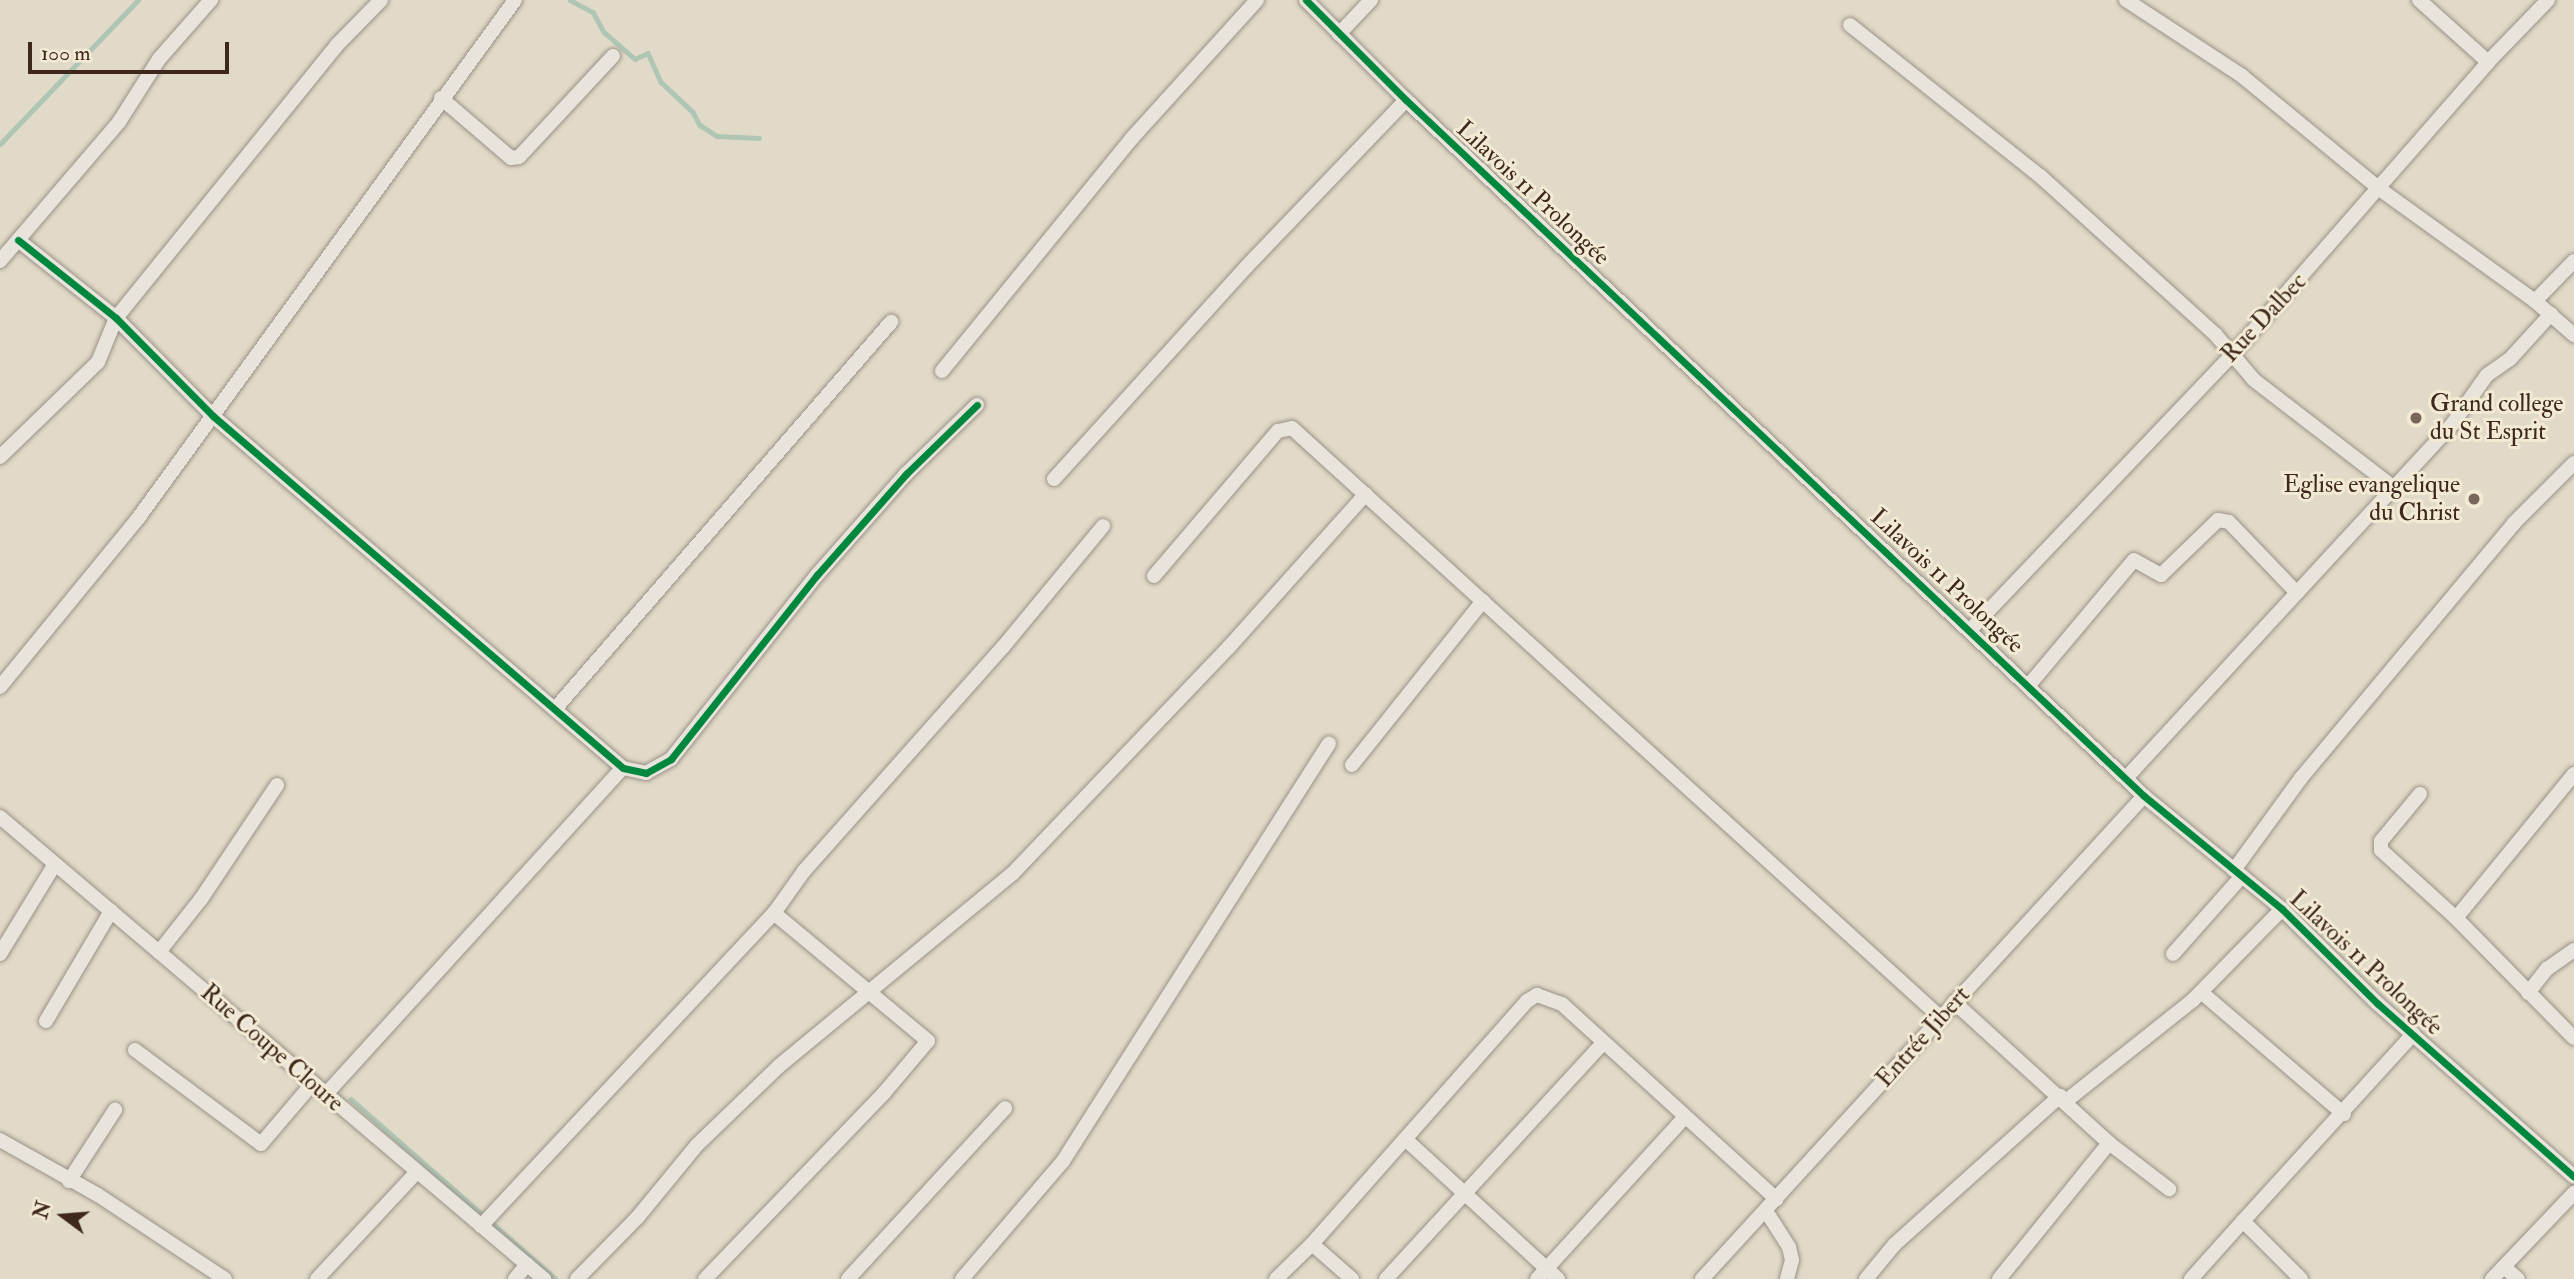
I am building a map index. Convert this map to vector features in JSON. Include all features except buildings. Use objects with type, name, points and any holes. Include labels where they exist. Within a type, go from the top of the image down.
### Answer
[{"type":"street","points":[[0,261],[119,122],[159,59],[211,0]]},
{"type":"street","points":[[0,440],[6,453],[98,362],[116,318],[337,45],[381,0]]},
{"type":"street","points":[[0,687],[139,517],[515,0]]},
{"type":"street","points":[[942,371],[1132,138],[1257,0]]},
{"type":"street","name":"Lilavois 11 Prolongée","points":[[1306,0],[1406,100],[1971,629],[2144,796],[2282,909],[2413,1034],[2574,1177]]},
{"type":"street","points":[[1339,34],[1371,0]]},
{"type":"street","points":[[2126,0],[2242,76],[2381,190],[2535,301],[2574,335]]},
{"type":"street","points":[[2419,0],[2488,62]]},
{"type":"street","name":"Rue Dalbec","points":[[1971,629],[2231,356],[2381,190],[2488,62],[2548,0]]},
{"type":"street","points":[[1850,25],[2040,176],[2215,334],[2254,380],[2394,488]]},
{"type":"street","points":[[441,99],[511,158],[519,157],[613,56]]},
{"type":"street","points":[[1054,480],[1247,266],[1406,100]]},
{"type":"street","points":[[19,240],[116,318],[213,416],[623,768],[646,773],[671,759],[765,647],[817,575],[906,474],[977,405]]},
{"type":"street","points":[[2535,301],[2574,261]]},
{"type":"street","points":[[2126,778],[2451,426],[2487,375],[2510,359],[2551,314]]},
{"type":"street","points":[[555,709],[891,323]]},
{"type":"street","points":[[1154,576],[1283,427],[1298,432],[1941,1018]]},
{"type":"street","points":[[2173,954],[2238,873],[2301,778],[2496,544],[2574,463]]},
{"type":"street","points":[[578,1279],[637,1218],[697,1144],[779,1066],[1013,873],[1229,647],[1366,494]]},
{"type":"street","points":[[2029,685],[2134,560],[2161,575],[2218,520],[2229,522],[2297,593]]},
{"type":"street","points":[[481,1226],[774,913],[804,871],[1003,647],[1103,526]]},
{"type":"street","points":[[1352,765],[1483,601]]},
{"type":"street","points":[[962,1279],[1063,1161],[1329,743]]},
{"type":"street","points":[[326,1094],[623,768]]},
{"type":"street","points":[[2456,918],[2574,774]]},
{"type":"street","points":[[159,952],[201,899],[277,785]]},
{"type":"street","points":[[2420,794],[2381,841],[2381,850],[2456,918],[2574,1038]]},
{"type":"street","name":"Entrée Jibert","points":[[1702,1279],[2144,796]]},
{"type":"street","name":"Rue Coupe Cloure","points":[[0,817],[544,1279]]},
{"type":"street","points":[[0,954],[55,864]]},
{"type":"street","points":[[1866,1279],[1895,1244],[2063,1099],[2201,992],[2282,909]]},
{"type":"street","points":[[46,1021],[111,911]]},
{"type":"street","points":[[705,1279],[884,1093],[928,1041],[866,993],[774,913]]},
{"type":"street","points":[[2528,993],[2547,969],[2574,950]]},
{"type":"street","points":[[2201,992],[2344,1114]]},
{"type":"street","points":[[1276,1279],[1312,1244],[1509,1021],[1537,995],[1562,1004],[1684,1118],[1771,1205],[1792,1259],[1787,1279]]},
{"type":"street","points":[[1954,1002],[2109,1143],[2169,1189]]},
{"type":"street","points":[[2191,1279],[2344,1114],[2413,1034]]},
{"type":"street","points":[[1386,1279],[1603,1043]]},
{"type":"street","points":[[135,1050],[261,1144],[313,1083]]},
{"type":"street","points":[[848,1279],[1005,1108]]},
{"type":"street","points":[[69,1181],[115,1110]]},
{"type":"street","points":[[1542,1274],[1684,1118]]},
{"type":"street","points":[[1405,1139],[1466,1195],[1542,1274],[1558,1279]]},
{"type":"street","points":[[1,1141],[225,1279]]},
{"type":"street","points":[[1999,1279],[2109,1143]]},
{"type":"street","points":[[317,1279],[416,1172]]},
{"type":"street","points":[[2491,1279],[2574,1193]]},
{"type":"street","points":[[2243,1222],[2301,1279]]},
{"type":"street","points":[[1312,1244],[1352,1279]]},
{"type":"street","points":[[514,1279],[527,1264]]},
{"type":"street","points":[[2504,1267],[2518,1279]]},
{"type":"waterway","points":[[0,144],[138,0]]},
{"type":"waterway","points":[[570,0],[593,12],[604,32],[635,59],[648,53],[661,82],[693,112],[700,125],[717,136],[759,138]]},
{"type":"waterway","points":[[351,1099],[556,1279]]},
{"type":"cycle path","points":[[1306,0],[1406,100],[2144,796],[2282,909],[2378,1004],[2574,1177]]},
{"type":"cycle path","points":[[18,240],[116,318],[213,416],[623,768],[646,773],[671,759],[817,575],[906,474],[977,405]]},
{"type":"place","name":"Grand college du St Esprit","points":[[2416,418]]},
{"type":"place","name":"Eglise evangelique du Christ","points":[[2474,499]]}]
